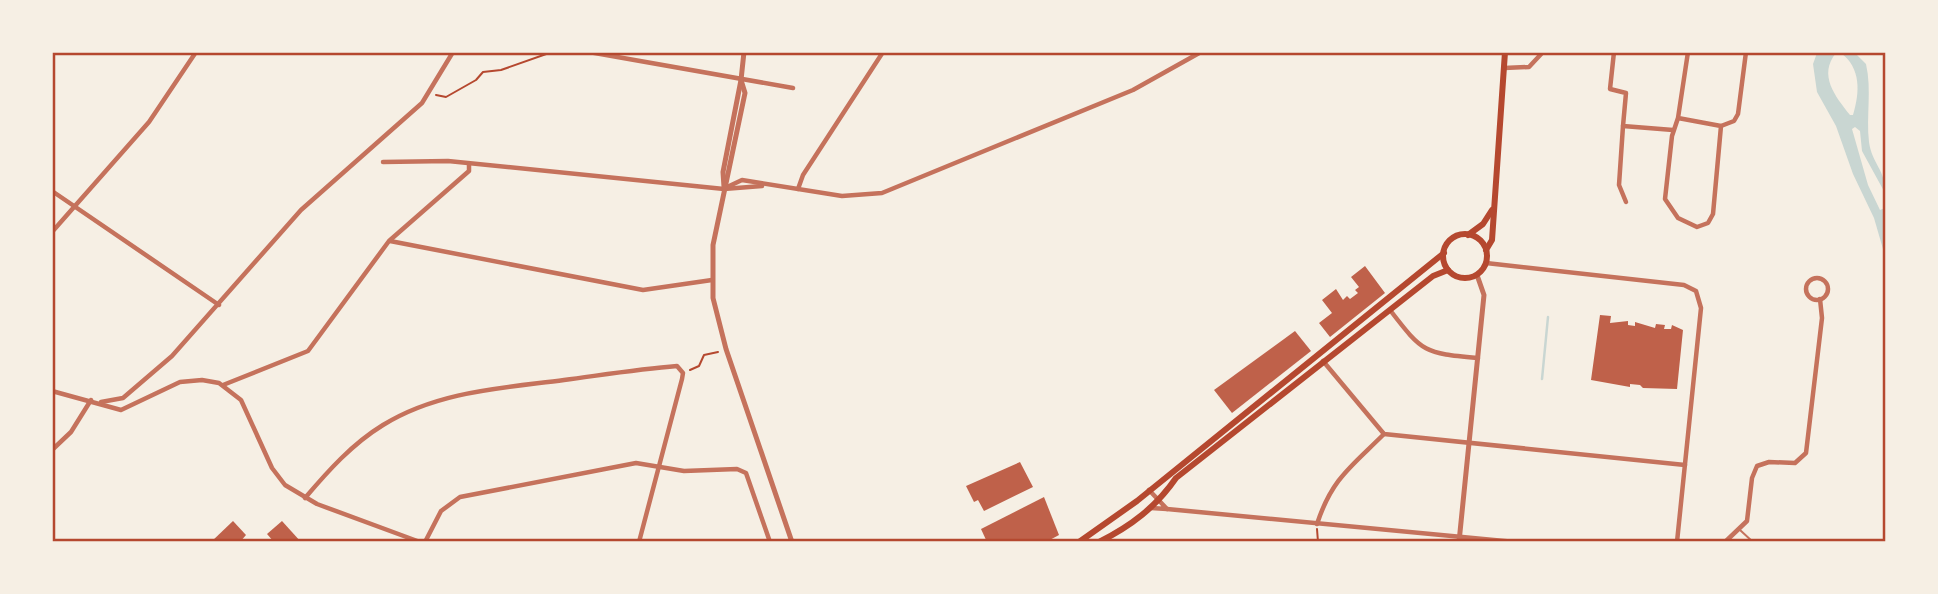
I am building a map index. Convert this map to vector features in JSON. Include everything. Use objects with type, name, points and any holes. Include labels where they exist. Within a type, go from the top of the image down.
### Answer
[{"type":"main road","points":[[1444,253],[1448,270],[1459,277],[1477,275],[1486,263],[1486,250],[1492,240],[1505,52]]},
{"type":"main road","points":[[1079,541],[1103,527],[1444,253],[1453,238],[1468,235],[1482,224],[1492,210]]},
{"type":"main road","points":[[1468,235],[1479,240],[1486,250]]},
{"type":"main road","points":[[1099,541],[1120,531],[1150,509],[1160,501],[1176,478],[1433,276],[1448,270]]},
{"type":"street","points":[[52,232],[149,122],[196,52]]},
{"type":"street","points":[[100,402],[123,398],[172,356],[300,210],[403,121],[431,92],[453,52]]},
{"type":"street","points":[[589,52],[793,88]]},
{"type":"street","points":[[744,52],[723,172],[724,189],[712,250],[712,280],[720,330],[792,541]]},
{"type":"street","points":[[798,189],[803,176],[883,52]]},
{"type":"street","points":[[724,189],[736,180],[842,196],[882,193],[1133,90],[1201,52]]},
{"type":"street","points":[[1504,68],[1529,67],[1544,52]]},
{"type":"street","points":[[1614,52],[1610,89],[1626,93],[1619,185],[1626,202]]},
{"type":"street","points":[[1688,52],[1678,118],[1673,130],[1665,199],[1678,218],[1697,227],[1708,223],[1713,214],[1721,126]]},
{"type":"street","points":[[1678,118],[1721,126],[1734,121],[1738,114],[1746,52]]},
{"type":"street","points":[[1623,125],[1673,130]]},
{"type":"street","points":[[383,162],[469,164],[724,189],[766,185]]},
{"type":"street","points":[[223,385],[308,351],[389,241],[469,171],[469,164]]},
{"type":"street","points":[[52,191],[219,305]]},
{"type":"street","points":[[389,241],[643,290],[712,280]]},
{"type":"street","points":[[1486,263],[1684,285],[1699,296],[1697,356],[1677,541]]},
{"type":"street","points":[[1459,539],[1484,295],[1477,275]]},
{"type":"street","points":[[1814,278],[1821,279],[1827,286],[1826,296],[1820,299],[1810,298],[1806,292],[1808,282],[1814,278]]},
{"type":"street","points":[[1725,541],[1748,518],[1752,478],[1757,466],[1769,462],[1799,462],[1806,453],[1822,318],[1820,299]]},
{"type":"street","points":[[1390,310],[1422,348],[1438,355],[1479,358]]},
{"type":"street","points":[[1324,361],[1384,434],[1685,465]]},
{"type":"street","points":[[305,498],[334,464],[384,424],[437,401],[483,390],[675,366],[682,371],[639,541]]},
{"type":"street","points":[[52,391],[100,402],[121,410],[180,382],[202,380],[223,385],[243,405],[280,479],[305,498],[423,541],[441,511],[460,497],[629,464],[684,471],[737,469],[746,473],[769,541]]},
{"type":"street","points":[[52,450],[77,424],[91,400]]},
{"type":"street","points":[[1317,524],[1326,498],[1337,480],[1384,434]]},
{"type":"street","points":[[1149,490],[1167,509]]},
{"type":"street","points":[[1150,509],[1184,510],[1459,539],[1515,541]]},
{"type":"lane","points":[[1739,529],[1753,541]]},
{"type":"path","points":[[431,92],[446,97],[476,80],[483,72],[500,70],[552,52]]},
{"type":"path","points":[[682,371],[695,368],[704,355],[718,352]]},
{"type":"path","points":[[1317,524],[1318,541]]},
{"type":"shaded area","points":[[1817,53],[1836,53],[1828,69],[1829,77],[1834,93],[1850,115],[1853,115],[1855,106],[1857,81],[1848,59],[1841,53],[1855,53],[1866,64],[1869,84],[1869,142],[1883,178],[1885,193],[1862,151],[1860,131],[1855,127],[1852,129],[1868,185],[1880,210],[1885,208],[1885,256],[1874,218],[1853,174],[1836,126],[1817,92],[1813,64]]},
{"type":"building","points":[[1365,266],[1385,293],[1330,337],[1319,323],[1332,313],[1322,300],[1336,289],[1343,300],[1358,293],[1355,290],[1359,287],[1351,277]]},
{"type":"building","points":[[1600,315],[1611,316],[1610,323],[1628,321],[1628,325],[1635,326],[1635,322],[1655,328],[1656,324],[1665,325],[1664,329],[1671,329],[1672,325],[1683,330],[1677,389],[1643,388],[1630,384],[1630,387],[1591,380]]},
{"type":"building","points":[[1295,331],[1311,351],[1232,413],[1214,390]]},
{"type":"building","points":[[1020,462],[1033,487],[984,511],[978,500],[974,502],[966,486]]},
{"type":"building","points":[[1044,497],[1059,535],[1046,542],[987,542],[981,529]]},
{"type":"building","points":[[233,521],[246,535],[240,542],[211,542]]},
{"type":"building","points":[[282,521],[301,542],[274,542],[267,534]]},
{"type":"waterway","points":[[1542,379],[1548,317]]}]
